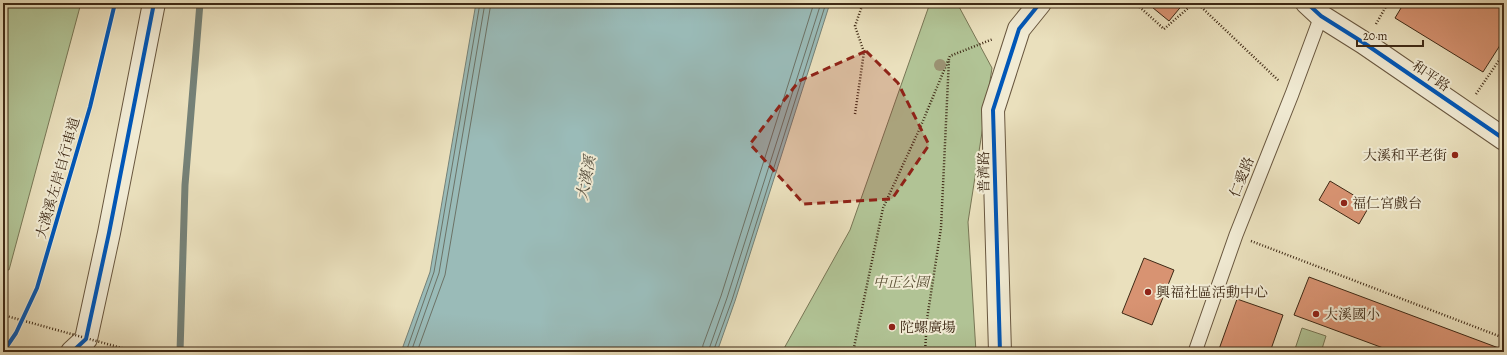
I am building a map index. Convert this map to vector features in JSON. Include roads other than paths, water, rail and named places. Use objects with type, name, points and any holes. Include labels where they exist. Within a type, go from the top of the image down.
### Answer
[{"type":"street","points":[[72,352],[86,339],[109,233],[154,3]]},
{"type":"street","name":"普濟路","points":[[1000,352],[993,110],[1019,29],[1040,3]]},
{"type":"street","name":"和平路","points":[[1314,9],[1504,139]]},
{"type":"lane","name":"仁愛路","points":[[1196,352],[1236,235],[1292,94],[1314,9]]},
{"type":"water","name":"大漢溪","points":[[476,3],[830,3],[735,301],[717,352],[401,352],[430,272]]},
{"type":"waterway","points":[[180,352],[185,185],[200,3]]},
{"type":"place","name":"大溪和平老街","points":[[1455,155]]},
{"type":"place","name":"福仁宮戲台","points":[[1344,203]]},
{"type":"place","name":"興福社區活動中心","points":[[1148,292]]},
{"type":"place","name":"大溪國小","points":[[1316,314]]},
{"type":"place","name":"陀螺廣場","points":[[892,327]]},
{"type":"park label","name":"中正公園","points":[[901,282]]}]
